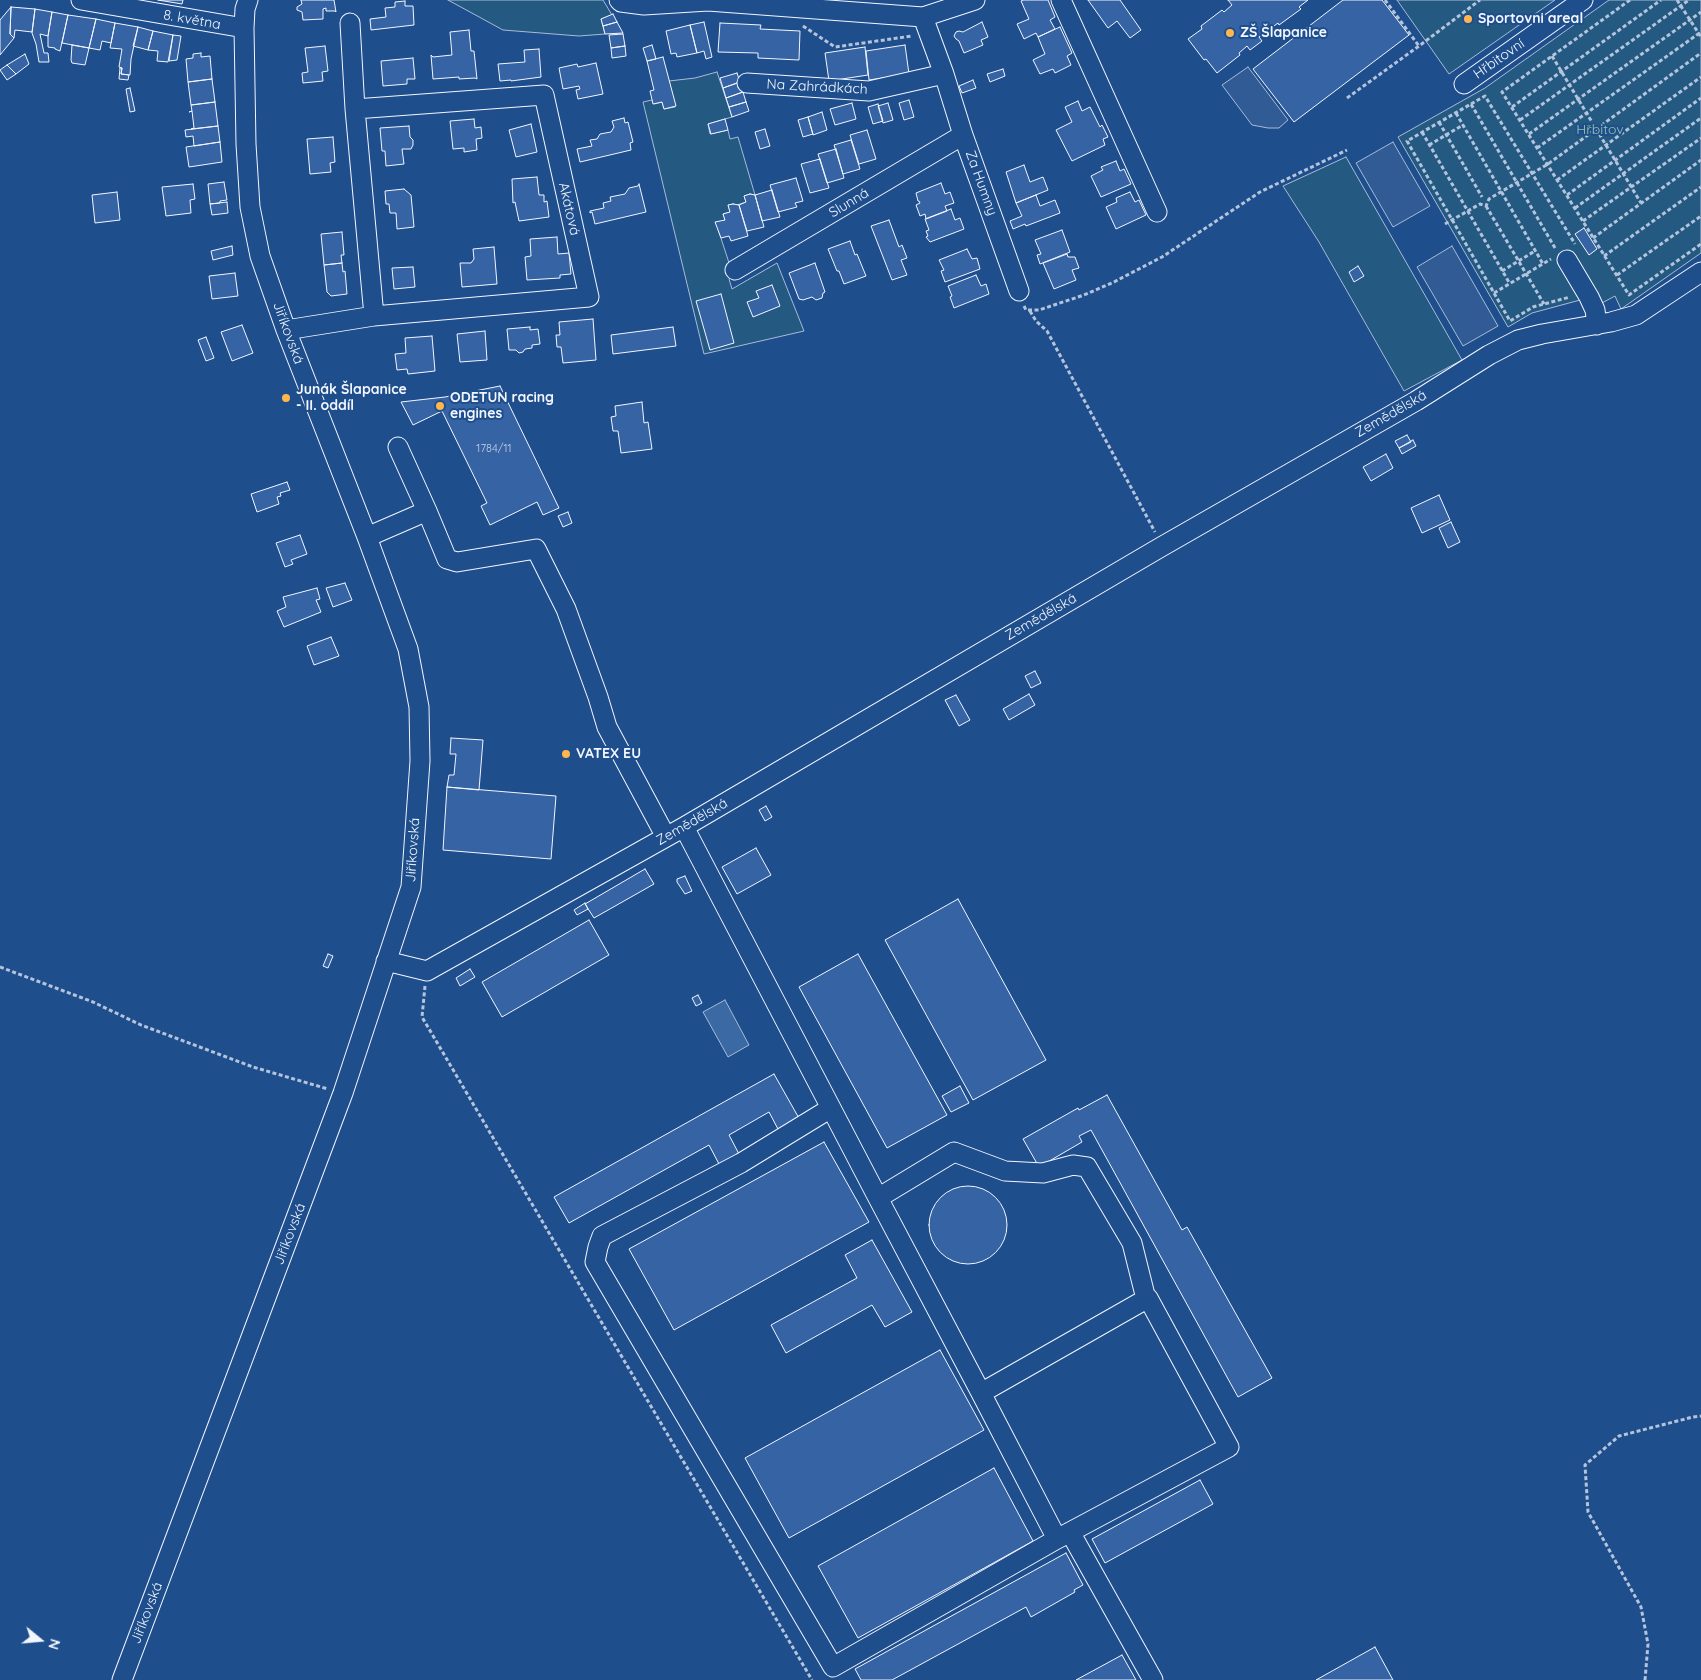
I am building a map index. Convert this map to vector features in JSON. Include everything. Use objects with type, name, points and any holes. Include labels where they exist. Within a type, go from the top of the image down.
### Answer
[{"type":"street","name":"8. května","points":[[81,0],[244,28]]},
{"type":"street","name":"Jiříkovská","points":[[122,1680],[343,1093],[410,887],[420,761],[419,707],[408,649],[367,537],[286,330],[260,256],[250,207],[246,144],[244,28],[245,9],[248,0]]},
{"type":"street","points":[[619,0],[621,2],[644,5],[708,1],[924,20],[975,0]]},
{"type":"street","points":[[1062,0],[1157,212]]},
{"type":"street","name":"Hřbitovní","points":[[1464,84],[1583,0]]},
{"type":"street","points":[[924,20],[944,74]]},
{"type":"street","points":[[350,23],[355,109],[374,316]]},
{"type":"street","name":"Na Zahrádkách","points":[[747,83],[869,91],[944,74]]},
{"type":"street","name":"Za Humny","points":[[944,74],[963,135],[1020,291]]},
{"type":"street","name":"Akátová","points":[[286,330],[374,316],[589,297],[544,95],[355,109]]},
{"type":"street","name":"Slunná","points":[[735,270],[963,135]]},
{"type":"street","points":[[1563,258],[1589,297],[1595,310],[1597,324]]},
{"type":"street","name":"Zemědělská","points":[[427,971],[684,827],[1161,547],[1416,401],[1489,355],[1518,340],[1636,315],[1701,272]]},
{"type":"street","points":[[398,448],[447,559],[457,562],[536,549],[566,609],[608,727],[666,837]]},
{"type":"street","points":[[367,537],[427,511]]},
{"type":"street","points":[[684,827],[981,1393],[1064,1536],[1152,1680]]},
{"type":"street","points":[[386,961],[427,971]]},
{"type":"street","points":[[831,1108],[741,1163],[602,1236],[595,1262],[833,1667],[1064,1536],[1229,1446],[1148,1298],[981,1393]]},
{"type":"street","points":[[878,1198],[954,1152],[1005,1170],[1043,1174],[1074,1165],[1087,1167],[1132,1242],[1144,1291]]},
{"type":"path","points":[[1385,0],[1420,46]]},
{"type":"path","points":[[1347,98],[1480,0]]},
{"type":"path","points":[[1630,0],[1502,92],[1629,295],[1701,244]]},
{"type":"path","points":[[1512,107],[1661,0]]},
{"type":"path","points":[[1537,148],[1700,34],[1676,0]]},
{"type":"path","points":[[1520,120],[1689,0]]},
{"type":"path","points":[[1529,134],[1701,12]]},
{"type":"path","points":[[796,21],[835,47],[914,36],[924,20]]},
{"type":"path","points":[[1486,206],[1489,199],[1548,164],[1701,53]]},
{"type":"path","points":[[1552,56],[1641,203]]},
{"type":"path","points":[[1557,180],[1701,77]]},
{"type":"path","points":[[1563,258],[1532,173],[1485,96],[1407,141],[1510,321],[1533,307],[1573,296]]},
{"type":"path","points":[[1566,195],[1701,98]]},
{"type":"path","points":[[1471,104],[1559,255],[1563,258]]},
{"type":"path","points":[[1456,113],[1543,264]]},
{"type":"path","points":[[1575,208],[1701,118]]},
{"type":"path","points":[[1439,122],[1482,197],[1489,199]]},
{"type":"path","points":[[1429,145],[1463,126]]},
{"type":"path","points":[[1422,132],[1510,284]]},
{"type":"path","points":[[1583,221],[1701,138]]},
{"type":"path","points":[[1030,311],[1084,295],[1114,282],[1162,257],[1260,192],[1347,150]]},
{"type":"path","points":[[1593,238],[1701,160]]},
{"type":"path","points":[[1604,256],[1701,187]]},
{"type":"path","points":[[1445,224],[1480,204],[1482,197]]},
{"type":"path","points":[[1480,204],[1486,206],[1544,304]]},
{"type":"path","points":[[1617,276],[1701,216]]},
{"type":"path","points":[[1502,271],[1535,251]]},
{"type":"path","points":[[1494,293],[1543,264],[1563,258]]},
{"type":"path","points":[[1020,291],[1026,310],[1030,311],[1036,321],[1047,331],[1161,547]]},
{"type":"path","points":[[0,967],[93,1002],[141,1025],[253,1067],[343,1093]]},
{"type":"path","points":[[427,971],[422,1017],[812,1680]]},
{"type":"path","points":[[1645,1680],[1648,1644],[1641,1607],[1588,1512],[1585,1465],[1619,1436],[1701,1416]]},
{"type":"green space","points":[[448,0],[603,0],[612,15],[601,19],[605,34],[579,36],[503,30]]},
{"type":"green space","name":"Sportovni areal","points":[[1397,0],[1555,0],[1449,74]]},
{"type":"green space","name":"Hřbitov","points":[[1609,0],[1701,0],[1701,253],[1621,309],[1615,296],[1600,304],[1595,296],[1532,313],[1508,327],[1398,137],[1485,88]]},
{"type":"green space","points":[[717,72],[732,117],[708,124],[710,134],[728,130],[730,139],[738,137],[755,195],[744,196],[746,202],[728,205],[730,212],[723,214],[725,220],[716,223],[733,275],[729,279],[732,289],[777,263],[804,331],[704,354],[643,102],[652,100],[654,104],[662,102],[664,109],[675,107],[669,81],[695,78]]},
{"type":"green space","points":[[1346,157],[1462,360],[1404,391],[1319,242],[1283,186]]},
{"type":"shaded area","points":[[1248,67],[1288,120],[1279,128],[1252,125],[1222,85]]},
{"type":"shaded area","points":[[1393,142],[1430,206],[1393,227],[1356,163]]},
{"type":"shaded area","points":[[1452,246],[1498,326],[1463,346],[1417,267]]},
{"type":"shaded area","points":[[725,1000],[749,1045],[728,1057],[703,1012]]},
{"type":"building","points":[[158,0],[183,0],[182,4]]},
{"type":"building","points":[[301,0],[334,0],[336,12],[326,11],[326,8],[323,9],[323,19],[303,20],[302,12],[297,10],[297,7],[302,4]]},
{"type":"building","points":[[1048,0],[1055,17],[1050,20],[1055,29],[1038,37],[1036,33],[1024,39],[1017,24],[1029,19],[1021,1]]},
{"type":"building","points":[[1088,0],[1120,0],[1141,30],[1130,38],[1117,21],[1108,28]]},
{"type":"building","name":"ZŠ Šlapanice","points":[[1228,0],[1308,0],[1299,7],[1301,9],[1259,37],[1262,41],[1250,50],[1247,46],[1239,53],[1240,55],[1217,73],[1188,39],[1202,29],[1201,26],[1232,5]]},
{"type":"building","points":[[1343,0],[1382,0],[1409,35],[1294,122],[1253,69]]},
{"type":"building","points":[[405,1],[405,6],[413,6],[414,25],[371,30],[370,19],[386,17],[385,8],[395,7],[395,2]]},
{"type":"building","points":[[11,7],[10,34],[14,38],[0,55],[0,20]]},
{"type":"building","points":[[11,7],[35,9],[32,32],[15,30],[14,38],[10,34]]},
{"type":"building","points":[[35,9],[52,12],[48,36],[40,34],[44,53],[48,53],[49,62],[39,62],[32,33]]},
{"type":"building","points":[[52,12],[68,15],[60,51],[48,47]]},
{"type":"building","points":[[613,14],[617,22],[603,26],[601,19]]},
{"type":"building","points":[[68,15],[96,19],[89,48],[62,43]]},
{"type":"building","points":[[96,19],[115,23],[111,43],[102,41],[100,50],[89,48]]},
{"type":"building","points":[[617,22],[623,33],[605,34],[603,26]]},
{"type":"building","points":[[704,22],[712,57],[706,59],[704,51],[697,53],[690,25]]},
{"type":"building","points":[[982,22],[988,37],[981,40],[983,45],[964,53],[959,41],[954,36],[956,32],[963,32]]},
{"type":"building","points":[[115,23],[138,27],[131,59],[130,75],[121,74],[122,68],[119,67],[122,49],[110,48]]},
{"type":"building","points":[[720,23],[761,25],[760,29],[800,31],[799,60],[758,58],[758,53],[718,52]]},
{"type":"building","points":[[690,25],[697,53],[677,57],[676,53],[671,54],[666,31]]},
{"type":"building","points":[[138,27],[153,31],[148,50],[133,46]]},
{"type":"building","points":[[1060,27],[1072,53],[1067,56],[1071,65],[1055,73],[1053,69],[1040,74],[1033,60],[1045,54],[1038,37]]},
{"type":"building","points":[[469,30],[471,51],[474,51],[477,79],[459,79],[459,77],[433,79],[431,55],[433,57],[452,55],[450,32]]},
{"type":"building","points":[[153,31],[173,35],[168,62],[157,61],[158,51],[148,50]]},
{"type":"building","points":[[623,34],[625,46],[611,48],[609,35]]},
{"type":"building","points":[[173,35],[181,36],[177,60],[169,61]]},
{"type":"building","points":[[72,45],[89,48],[85,65],[72,63]]},
{"type":"building","points":[[652,45],[656,59],[647,61],[643,48]]},
{"type":"building","points":[[905,45],[909,74],[869,80],[866,51]]},
{"type":"building","points":[[325,46],[328,71],[322,72],[323,81],[303,83],[302,73],[308,72],[305,48]]},
{"type":"building","points":[[625,46],[626,56],[612,58],[611,48]]},
{"type":"building","points":[[865,47],[868,75],[829,81],[825,53]]},
{"type":"building","points":[[539,49],[541,77],[500,81],[498,64],[525,62],[524,50]]},
{"type":"building","points":[[201,53],[201,57],[210,56],[212,79],[188,82],[186,59],[193,58],[193,54]]},
{"type":"building","points":[[25,54],[29,64],[16,74],[7,65]]},
{"type":"building","points":[[663,57],[676,106],[664,109],[662,102],[653,104],[650,91],[654,90],[647,61]]},
{"type":"building","points":[[413,58],[415,79],[407,79],[407,84],[383,86],[381,61]]},
{"type":"building","points":[[596,63],[603,94],[578,99],[576,90],[580,89],[579,86],[563,89],[559,68],[577,64],[578,67]]},
{"type":"building","points":[[7,65],[16,74],[7,80],[0,70]]},
{"type":"building","points":[[120,68],[122,68],[121,74],[129,75],[128,80],[119,79]]},
{"type":"building","points":[[1003,69],[1005,76],[990,82],[987,74]]},
{"type":"building","points":[[737,73],[740,82],[723,88],[720,78]]},
{"type":"building","points":[[212,79],[215,102],[191,105],[188,82]]},
{"type":"building","points":[[973,80],[976,88],[962,93],[959,86]]},
{"type":"building","points":[[740,82],[743,92],[726,98],[723,88]]},
{"type":"building","points":[[130,88],[135,111],[130,112],[126,89]]},
{"type":"building","points":[[743,92],[746,102],[729,107],[726,98]]},
{"type":"building","points":[[909,100],[914,117],[904,120],[899,103]]},
{"type":"building","points":[[1078,101],[1082,111],[1090,107],[1100,127],[1102,125],[1108,137],[1103,139],[1105,145],[1072,161],[1056,130],[1072,122],[1065,107]]},
{"type":"building","points":[[215,102],[218,126],[191,129],[194,128],[191,105]]},
{"type":"building","points":[[746,102],[749,111],[732,117],[729,107]]},
{"type":"building","points":[[852,103],[856,119],[835,125],[830,109]]},
{"type":"building","points":[[888,103],[893,120],[883,123],[878,106]]},
{"type":"building","points":[[878,104],[883,121],[873,124],[868,107]]},
{"type":"building","points":[[822,112],[827,130],[813,135],[808,117]]},
{"type":"building","points":[[808,117],[813,134],[803,137],[798,120]]},
{"type":"building","points":[[624,118],[625,123],[628,122],[633,142],[630,143],[631,150],[580,162],[577,149],[592,146],[590,140],[597,139],[600,134],[611,132],[614,127],[612,121]]},
{"type":"building","points":[[474,119],[475,128],[481,127],[482,138],[476,139],[477,150],[464,152],[464,148],[453,149],[450,121]]},
{"type":"building","points":[[725,119],[728,130],[711,134],[708,124]]},
{"type":"building","points":[[531,124],[537,152],[516,157],[509,130]]},
{"type":"building","points":[[218,126],[220,142],[194,146],[193,136],[186,137],[185,130]]},
{"type":"building","points":[[409,126],[413,145],[411,149],[402,149],[404,164],[386,166],[385,151],[382,151],[380,128]]},
{"type":"building","points":[[765,129],[770,146],[760,149],[755,132]]},
{"type":"building","points":[[867,130],[876,159],[859,164],[850,135]]},
{"type":"building","points":[[333,137],[335,162],[330,163],[331,172],[310,174],[307,139]]},
{"type":"building","points":[[851,140],[860,169],[843,174],[834,145]]},
{"type":"building","points":[[220,142],[222,162],[189,167],[186,147]]},
{"type":"building","points":[[836,149],[844,178],[827,183],[818,154]]},
{"type":"building","points":[[820,159],[829,188],[810,193],[801,164]]},
{"type":"building","points":[[1116,161],[1120,171],[1124,169],[1131,184],[1101,197],[1091,176],[1103,170],[1101,167]]},
{"type":"building","points":[[1024,165],[1030,182],[1043,177],[1048,190],[1016,203],[1006,172]]},
{"type":"building","points":[[537,177],[539,195],[544,195],[544,202],[547,201],[549,217],[519,221],[515,202],[513,203],[512,179]]},
{"type":"building","points":[[796,178],[803,201],[795,203],[797,207],[778,212],[770,185]]},
{"type":"building","points":[[224,182],[227,200],[210,204],[208,184]]},
{"type":"building","points":[[941,183],[945,194],[950,192],[954,203],[945,206],[947,211],[926,219],[925,214],[920,216],[916,205],[920,203],[916,193]]},
{"type":"building","points":[[193,184],[195,199],[190,200],[191,213],[166,216],[162,187]]},
{"type":"building","points":[[639,184],[646,212],[595,224],[592,212],[590,213],[590,211],[604,208],[603,203],[611,201],[610,197],[625,194],[629,188]]},
{"type":"building","points":[[404,189],[411,195],[414,227],[397,229],[396,213],[390,213],[389,204],[386,204],[385,191]]},
{"type":"building","points":[[772,190],[780,217],[762,221],[755,195]]},
{"type":"building","points":[[117,192],[120,220],[95,223],[92,195]]},
{"type":"building","points":[[1130,192],[1135,202],[1139,200],[1146,215],[1116,229],[1106,207],[1117,202],[1116,198]]},
{"type":"building","points":[[755,195],[764,227],[747,231],[739,205],[746,202],[744,196]]},
{"type":"building","points":[[1036,195],[1040,206],[1055,200],[1060,213],[1013,229],[1010,221],[1022,216],[1016,203]]},
{"type":"building","points":[[227,202],[228,213],[212,215],[210,204]]},
{"type":"building","points":[[728,205],[739,205],[748,236],[731,241],[729,236],[721,238],[715,222],[725,220],[723,214],[730,212]]},
{"type":"building","points":[[951,209],[955,220],[960,218],[964,229],[930,242],[926,237],[928,236],[926,231],[929,230],[925,219]]},
{"type":"building","points":[[889,220],[899,247],[902,245],[907,258],[901,260],[907,275],[892,280],[871,226]]},
{"type":"building","points":[[1584,228],[1597,249],[1589,255],[1575,234]]},
{"type":"building","points":[[1062,230],[1070,252],[1040,264],[1037,255],[1041,254],[1035,240]]},
{"type":"building","points":[[342,232],[344,255],[341,255],[342,263],[324,265],[321,234]]},
{"type":"building","points":[[557,237],[558,254],[569,253],[571,274],[560,275],[560,278],[527,280],[525,257],[531,256],[530,239]]},
{"type":"building","points":[[850,241],[866,276],[844,284],[828,249]]},
{"type":"building","points":[[232,246],[233,255],[213,260],[211,251]]},
{"type":"building","points":[[494,247],[497,284],[462,287],[460,263],[471,263],[474,259],[473,249]]},
{"type":"building","points":[[967,249],[972,259],[977,258],[980,269],[945,282],[941,271],[944,270],[939,260]]},
{"type":"building","points":[[1067,254],[1068,257],[1075,257],[1079,268],[1072,270],[1076,280],[1054,289],[1043,263]]},
{"type":"building","points":[[342,263],[343,272],[345,271],[347,294],[331,296],[327,292],[324,265]]},
{"type":"building","points":[[815,263],[825,292],[822,298],[816,300],[812,297],[803,300],[799,299],[789,273]]},
{"type":"building","points":[[1358,266],[1364,276],[1354,282],[1349,272]]},
{"type":"building","points":[[413,267],[415,287],[394,289],[392,268]]},
{"type":"building","points":[[235,273],[238,296],[212,299],[209,276]]},
{"type":"building","points":[[976,275],[981,286],[986,284],[989,294],[954,308],[948,286]]},
{"type":"building","points":[[772,285],[780,306],[753,317],[747,302],[759,298],[756,291]]},
{"type":"building","points":[[721,294],[734,343],[710,350],[696,301]]},
{"type":"building","points":[[593,319],[596,360],[563,363],[561,347],[557,347],[556,335],[560,335],[559,322]]},
{"type":"building","points":[[242,325],[253,353],[232,361],[221,332]]},
{"type":"building","points":[[530,327],[530,330],[538,329],[540,344],[532,345],[532,348],[525,349],[519,353],[516,350],[509,350],[507,329]]},
{"type":"building","points":[[673,327],[676,346],[613,354],[611,335]]},
{"type":"building","points":[[485,331],[487,360],[460,362],[457,334]]},
{"type":"building","points":[[432,336],[435,371],[408,374],[407,369],[397,370],[395,354],[406,353],[405,338]]},
{"type":"building","points":[[206,337],[214,358],[206,361],[198,340]]},
{"type":"building","points":[[500,386],[559,508],[543,515],[537,502],[490,525],[481,506],[487,503],[442,411],[413,425],[401,402],[445,397]]},
{"type":"building","points":[[642,402],[644,423],[648,422],[652,449],[621,453],[618,431],[613,431],[611,417],[616,416],[615,406]]},
{"type":"building","points":[[1407,435],[1411,442],[1399,448],[1395,441]]},
{"type":"building","points":[[1413,440],[1416,446],[1402,454],[1399,448]]},
{"type":"building","points":[[1386,454],[1393,468],[1371,481],[1363,467]]},
{"type":"building","points":[[287,482],[290,490],[280,493],[281,496],[277,497],[279,504],[257,512],[251,494]]},
{"type":"building","points":[[1439,495],[1450,520],[1422,533],[1411,508]]},
{"type":"building","points":[[568,512],[572,523],[563,527],[558,516]]},
{"type":"building","points":[[1451,522],[1460,542],[1448,548],[1439,528]]},
{"type":"building","points":[[300,535],[307,554],[291,560],[293,564],[285,567],[276,543]]},
{"type":"building","points":[[345,583],[352,600],[333,607],[326,588]]},
{"type":"building","points":[[317,588],[320,599],[316,600],[321,612],[284,627],[277,611],[286,607],[283,597]]},
{"type":"building","points":[[331,637],[339,656],[314,665],[307,646]]},
{"type":"building","points":[[1035,671],[1041,683],[1031,688],[1025,676]]},
{"type":"building","points":[[1029,694],[1035,705],[1009,720],[1003,709]]},
{"type":"building","points":[[956,695],[970,720],[959,726],[945,700]]},
{"type":"building","points":[[451,738],[483,740],[479,790],[447,787],[449,775],[454,775],[456,754],[450,754]]},
{"type":"building","points":[[447,787],[556,796],[551,859],[443,850]]},
{"type":"building","points":[[766,806],[772,817],[765,821],[759,810]]},
{"type":"building","points":[[756,848],[771,875],[737,894],[722,867]]},
{"type":"building","points":[[645,869],[654,884],[594,918],[585,904]]},
{"type":"building","points":[[685,876],[692,891],[685,894],[677,879]]},
{"type":"building","points":[[958,899],[1046,1060],[973,1100],[885,940]]},
{"type":"building","points":[[585,903],[588,909],[577,915],[574,910]]},
{"type":"building","points":[[589,920],[609,955],[502,1017],[482,982]]},
{"type":"building","points":[[328,954],[333,956],[328,968],[323,966]]},
{"type":"building","points":[[858,954],[947,1115],[887,1148],[799,987]]},
{"type":"building","points":[[470,969],[475,977],[460,986],[456,978]]},
{"type":"building","points":[[698,995],[702,1003],[696,1006],[692,998]]},
{"type":"building","points":[[774,1074],[800,1120],[779,1131],[769,1112],[729,1135],[739,1154],[719,1164],[709,1145],[569,1223],[554,1197]]},
{"type":"building","points":[[960,1086],[969,1103],[951,1112],[942,1096]]},
{"type":"building","points":[[1107,1095],[1182,1230],[1187,1227],[1272,1378],[1238,1397],[1091,1130],[1079,1136],[1082,1142],[1039,1167],[1023,1139],[1078,1108],[1079,1110]]},
{"type":"building","points":[[824,1142],[869,1222],[674,1330],[629,1249]]},
{"type":"building","points":[[968,1186],[983,1189],[1000,1203],[1004,1210],[1007,1225],[1004,1240],[990,1257],[983,1261],[968,1264],[953,1261],[936,1247],[932,1240],[929,1225],[932,1210],[946,1193],[953,1189]]},
{"type":"building","points":[[872,1240],[912,1312],[885,1327],[872,1305],[786,1353],[771,1325],[857,1278],[845,1255]]},
{"type":"building","points":[[940,1350],[984,1430],[789,1538],[745,1458]]},
{"type":"building","points":[[994,1468],[1033,1541],[858,1638],[818,1566]]},
{"type":"building","points":[[1200,1480],[1213,1504],[1105,1563],[1092,1539]]},
{"type":"building","points":[[1066,1553],[1083,1585],[1074,1590],[1075,1592],[1031,1617],[1026,1607],[892,1680],[861,1680],[855,1669]]},
{"type":"building","points":[[1375,1647],[1393,1680],[1316,1680]]},
{"type":"building","points":[[1122,1655],[1136,1680],[1076,1680]]},
{"type":"place","name":"Sportovni areal","points":[[1468,19]]},
{"type":"place","name":"ZŠ Šlapanice","points":[[1230,33]]},
{"type":"place","name":"Junák Šlapanice - II. oddíl","points":[[286,398]]},
{"type":"place","name":"ODETUN racing engines","points":[[440,406]]},
{"type":"place","name":"VATEX EU","points":[[566,754]]}]
